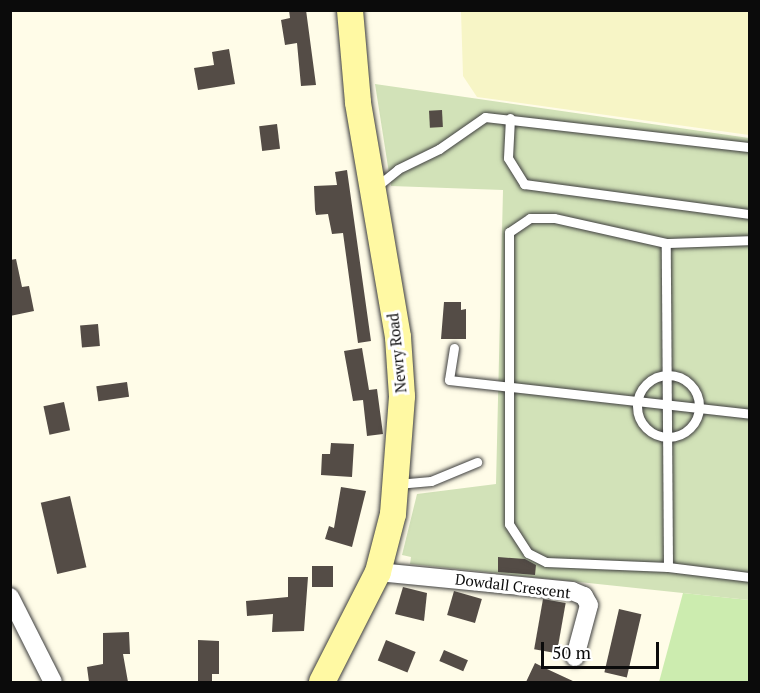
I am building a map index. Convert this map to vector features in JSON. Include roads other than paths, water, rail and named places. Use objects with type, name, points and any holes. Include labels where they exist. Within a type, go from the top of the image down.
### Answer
[{"type":"main road","name":"Newry Road","points":[[322,682],[378,572],[396,484],[402,396],[398,337],[358,102],[350,10]]},
{"type":"street","name":"Dowdall Crescent","points":[[378,572],[572,591],[584,596],[589,605],[575,657]]},
{"type":"street","points":[[10,597],[53,682]]},
{"type":"lane","points":[[374,189],[398,169],[440,149],[485,117],[510,118],[750,147]]},
{"type":"lane","points":[[510,118],[508,158],[524,184],[750,214]]},
{"type":"lane","points":[[750,240],[666,243],[555,218],[530,218],[509,232],[508,387],[508,524],[517,541],[534,557],[560,564],[668,567],[750,577]]},
{"type":"lane","points":[[666,243],[668,567]]},
{"type":"lane","points":[[454,348],[449,380],[750,414]]},
{"type":"lane","points":[[667,375],[691,385],[699,410],[686,432],[668,437],[645,427],[637,402],[650,380],[667,375]]},
{"type":"lane","points":[[396,484],[431,481],[477,462]]}]
